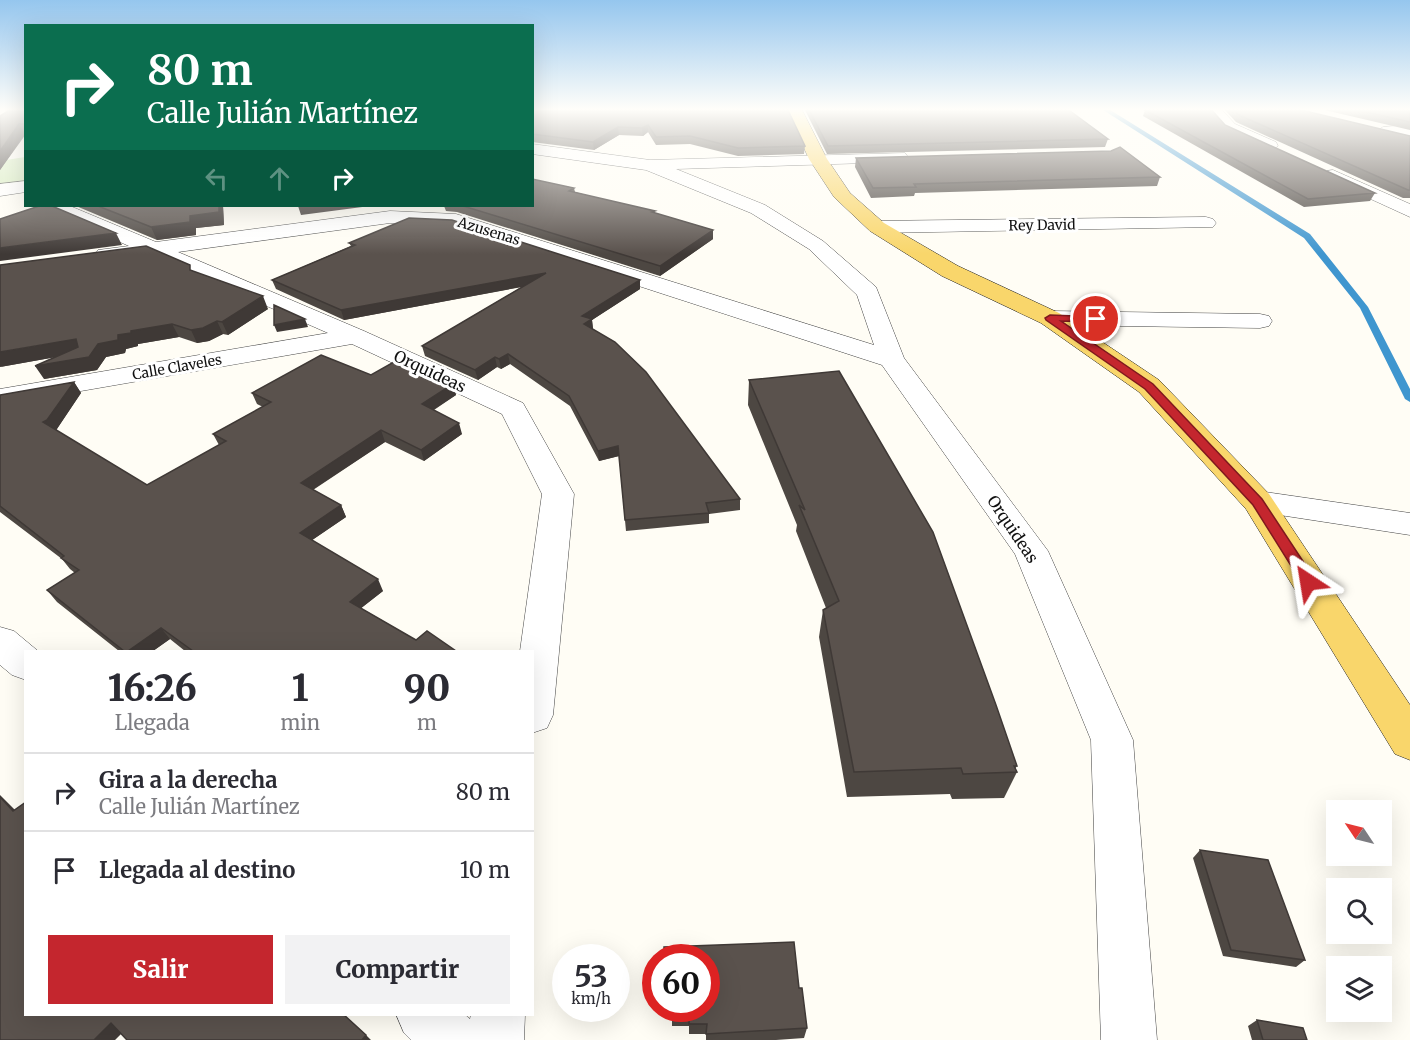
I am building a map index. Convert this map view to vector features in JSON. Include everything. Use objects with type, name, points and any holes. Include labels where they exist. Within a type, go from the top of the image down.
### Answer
[{"type":"main road","points":[[818,159],[843,197],[877,227],[950,271],[1050,318],[1149,386],[1258,502],[1410,741]]},
{"type":"street","points":[[588,157],[650,165],[911,157]]},
{"type":"street","name":"Orquideas","points":[[650,165],[758,209],[816,245],[868,292],[891,359],[1031,551],[1112,740],[1129,1040]]},
{"type":"street","points":[[1314,167],[1410,211]]},
{"type":"street","name":"Orquideas","points":[[57,207],[355,336],[513,409],[558,494],[534,698]]},
{"type":"street","name":"Azusenas","points":[[82,258],[390,217],[456,220],[891,359]]},
{"type":"street","name":"Rey David","points":[[877,227],[1206,223]]},
{"type":"street","points":[[1050,318],[1260,321]]},
{"type":"street","name":"Calle Claveles","points":[[0,397],[355,336]]},
{"type":"street","points":[[1258,502],[1410,524]]},
{"type":"street","points":[[0,642],[24,662]]},
{"type":"street","points":[[425,1016],[452,1040]]},
{"type":"street","points":[[496,1040],[498,1016]]},
{"type":"green space","points":[[24,157],[24,186],[0,189],[0,161]]},
{"type":"building","points":[[1133,157],[1160,177],[914,184],[916,187],[873,188],[856,158]]},
{"type":"building","points":[[1230,157],[1295,157],[1375,193],[1308,199]]},
{"type":"building","points":[[1333,157],[1410,157],[1410,190]]},
{"type":"building","points":[[534,179],[574,188],[569,191],[655,211],[652,212],[713,230],[660,266],[466,207],[534,207]]},
{"type":"building","points":[[36,207],[54,207],[116,233],[0,248],[0,219]]},
{"type":"building","points":[[101,207],[219,207],[219,212],[190,216],[190,222],[151,227]]},
{"type":"building","points":[[409,218],[452,220],[640,280],[582,316],[592,319],[584,324],[615,342],[646,372],[740,499],[706,503],[709,513],[625,520],[618,446],[598,451],[569,396],[508,354],[499,359],[495,357],[475,370],[422,346],[546,273],[341,310],[272,280],[355,245],[349,243]]},
{"type":"building","points":[[146,246],[190,265],[190,270],[263,296],[222,322],[217,321],[203,328],[191,330],[172,324],[118,335],[118,340],[98,344],[89,357],[35,366],[78,347],[76,339],[0,352],[0,265]]},
{"type":"building","points":[[274,305],[305,319],[274,325]]},
{"type":"building","points":[[321,355],[371,375],[399,359],[453,384],[422,404],[459,423],[421,450],[381,430],[301,483],[341,505],[300,533],[378,579],[350,602],[416,640],[427,631],[455,650],[192,650],[161,628],[129,650],[123,650],[47,590],[79,570],[61,558],[64,556],[0,506],[0,395],[74,382],[47,420],[43,422],[147,485],[226,441],[213,434],[271,402],[252,393]]},
{"type":"building","points":[[839,371],[933,532],[996,705],[1017,772],[963,774],[961,768],[854,772],[823,610],[839,601],[799,505],[805,510],[749,380]]},
{"type":"building","points":[[0,797],[13,811],[24,803],[24,1016],[345,1016],[366,1035],[362,1040],[127,1040],[111,1023],[94,1040],[0,1040]]},
{"type":"building","points":[[1200,850],[1268,860],[1305,960],[1231,950]]},
{"type":"building","points":[[794,942],[799,988],[802,988],[807,1028],[706,1034],[707,1024],[689,1024],[689,1022],[720,1022],[720,945]]},
{"type":"building","points":[[1257,1020],[1303,1028],[1307,1040],[1263,1040]]},
{"type":"waterway","points":[[1180,157],[1307,236],[1364,307],[1410,399]]},
{"type":"route","points":[[1096,319],[1050,318],[1149,386],[1258,502],[1308,582]]}]
